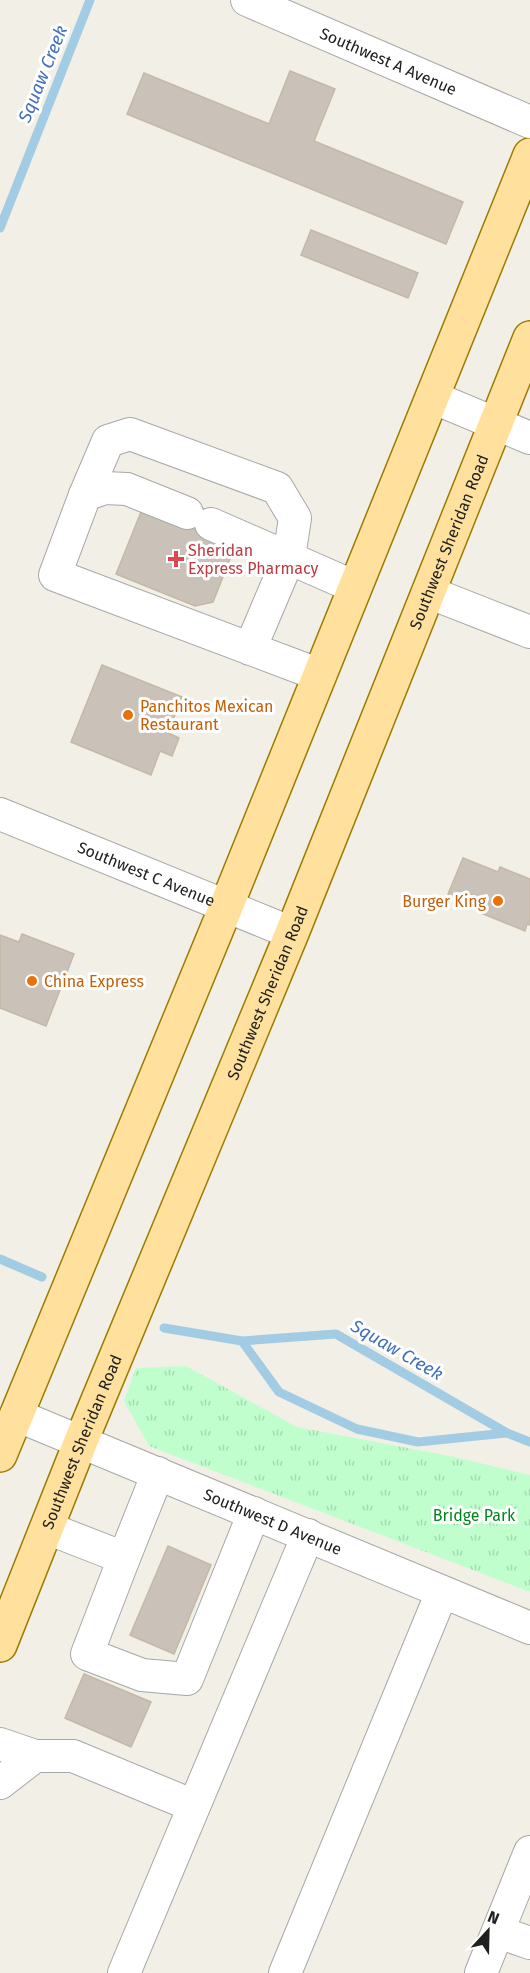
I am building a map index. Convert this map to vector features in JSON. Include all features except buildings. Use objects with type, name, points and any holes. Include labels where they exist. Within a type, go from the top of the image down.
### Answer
[{"type":"main road","points":[[0,1455],[226,907],[530,155]]},
{"type":"main road","name":"Southwest Sheridan Road","points":[[0,1645],[81,1441],[292,933],[530,339]]},
{"type":"street","name":"Southwest A Avenue","points":[[247,0],[530,122]]},
{"type":"street","points":[[432,397],[530,438]]},
{"type":"street","points":[[250,648],[289,557],[295,518],[277,488],[130,434],[108,441],[55,575],[320,675]]},
{"type":"street","points":[[85,495],[105,488],[127,489],[356,587]]},
{"type":"street","points":[[428,591],[530,632]]},
{"type":"street","name":"Southwest C Avenue","points":[[0,814],[292,933]]},
{"type":"street","name":"Southwest D Avenue","points":[[16,1415],[530,1628]]},
{"type":"street","points":[[158,1473],[87,1654],[142,1676],[187,1679],[254,1513]]},
{"type":"street","points":[[47,1528],[124,1558]]},
{"type":"street","points":[[124,1973],[308,1536]]},
{"type":"street","points":[[285,1973],[442,1592]]},
{"type":"street","points":[[0,1744],[35,1756],[73,1756],[194,1806]]},
{"type":"street","points":[[0,1783],[35,1756]]},
{"type":"street","points":[[482,1973],[530,1852]]},
{"type":"street","points":[[498,1932],[530,1943]]},
{"type":"green space","name":"Bridge Park","points":[[186,1366],[297,1427],[455,1457],[530,1475],[530,1592],[149,1446],[124,1401],[136,1368]]},
{"type":"waterway","name":"Squaw Creek","points":[[0,228],[90,0]]},
{"type":"waterway","name":"Squaw Creek","points":[[0,1259],[42,1277]]},
{"type":"waterway","name":"Squaw Creek","points":[[164,1328],[242,1341],[336,1334],[507,1433],[530,1442]]},
{"type":"waterway","points":[[242,1341],[279,1392],[357,1429],[418,1442],[506,1433]]},
{"type":"place","name":"Sheridan Express Pharmacy","points":[[176,559]]},
{"type":"place","name":"Panchitos Mexican Restaurant","points":[[128,715]]},
{"type":"place","name":"Burger King","points":[[498,901]]},
{"type":"place","name":"China Express","points":[[32,981]]}]
